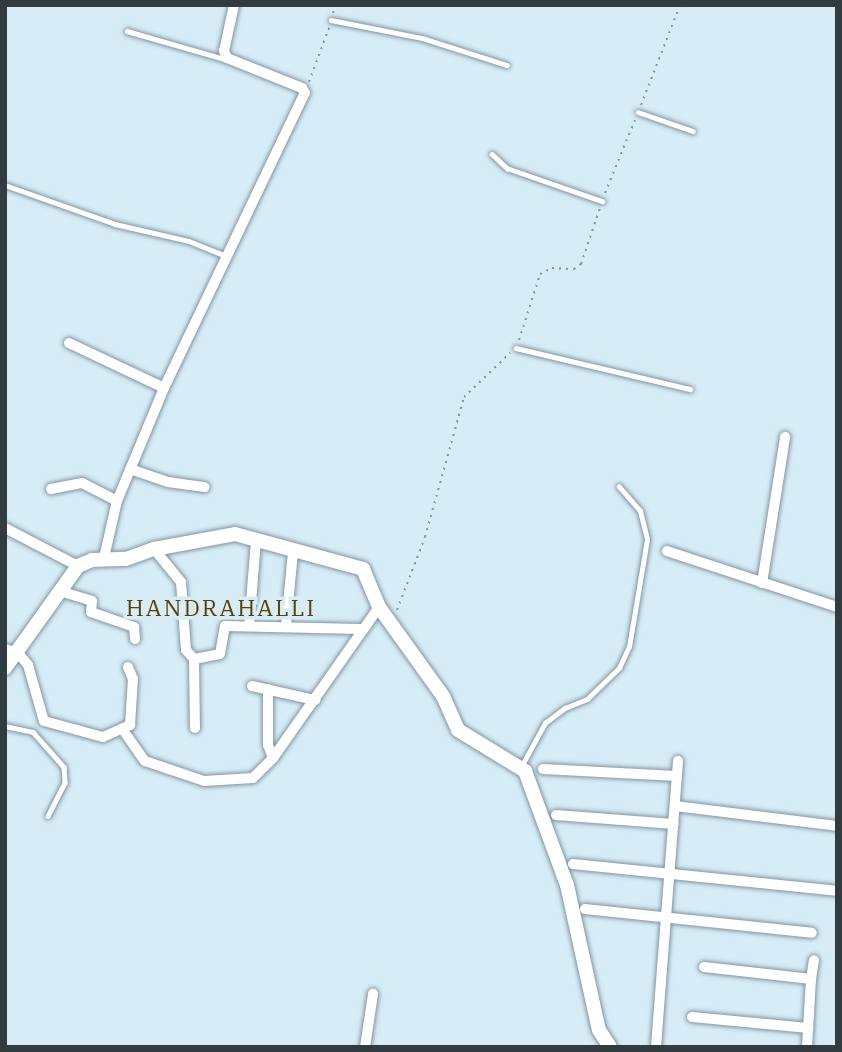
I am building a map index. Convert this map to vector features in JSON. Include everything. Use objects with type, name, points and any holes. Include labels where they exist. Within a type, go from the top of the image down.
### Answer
[{"type":"street","points":[[104,558],[117,501],[164,388],[305,93],[302,88],[229,60],[224,51],[234,5]]},
{"type":"street","points":[[69,343],[164,388]]},
{"type":"street","points":[[762,583],[785,437]]},
{"type":"street","points":[[130,469],[168,482],[205,487]]},
{"type":"street","points":[[51,489],[82,484],[117,501]]},
{"type":"street","points":[[5,528],[78,566]]},
{"type":"street","points":[[5,668],[12,651],[63,592],[78,566],[104,558],[126,559],[154,549],[226,534],[363,569],[369,575],[379,607],[443,696],[458,730],[521,767],[567,885],[599,1030],[610,1047]]},
{"type":"street","points":[[249,626],[256,540]]},
{"type":"street","points":[[154,549],[181,582],[186,650],[194,659],[195,728]]},
{"type":"street","points":[[667,551],[837,607]]},
{"type":"street","points":[[286,625],[293,552]]},
{"type":"street","points":[[63,592],[92,601],[92,612],[134,628],[135,639]]},
{"type":"street","points":[[123,730],[145,761],[204,781],[246,781],[273,758],[379,607]]},
{"type":"street","points":[[194,659],[220,654],[223,626],[286,625],[361,629]]},
{"type":"street","points":[[12,651],[28,666],[44,721],[103,737],[130,725],[132,712],[128,667]]},
{"type":"street","points":[[252,686],[316,700]]},
{"type":"street","points":[[268,689],[268,745],[273,758]]},
{"type":"street","points":[[656,1047],[678,761]]},
{"type":"street","points":[[543,769],[677,776]]},
{"type":"street","points":[[675,806],[837,826]]},
{"type":"street","points":[[556,815],[674,824]]},
{"type":"street","points":[[573,864],[670,871],[837,891]]},
{"type":"street","points":[[585,909],[812,933]]},
{"type":"street","points":[[807,1047],[814,960]]},
{"type":"street","points":[[704,967],[811,979]]},
{"type":"street","points":[[365,1047],[373,994]]},
{"type":"street","points":[[692,1017],[808,1028]]},
{"type":"lane","points":[[331,20],[422,38],[507,65]]},
{"type":"lane","points":[[127,31],[229,60]]},
{"type":"lane","points":[[638,112],[694,131]]},
{"type":"lane","points":[[492,154],[507,168],[602,201]]},
{"type":"lane","points":[[5,185],[115,224],[189,241],[226,256]]},
{"type":"lane","points":[[516,348],[690,388]]},
{"type":"lane","points":[[521,767],[545,723],[587,699],[620,668],[629,647],[647,539],[640,511],[619,487]]},
{"type":"lane","points":[[5,726],[33,732],[64,767],[65,783],[48,816]]},
{"type":"path","points":[[305,93],[335,5]]},
{"type":"path","points":[[391,621],[425,537],[464,397],[516,348],[540,274],[552,268],[574,269],[581,264],[602,201],[680,5]]},
{"type":"district","name":"HANDRAHALLI","points":[[221,607]]}]
